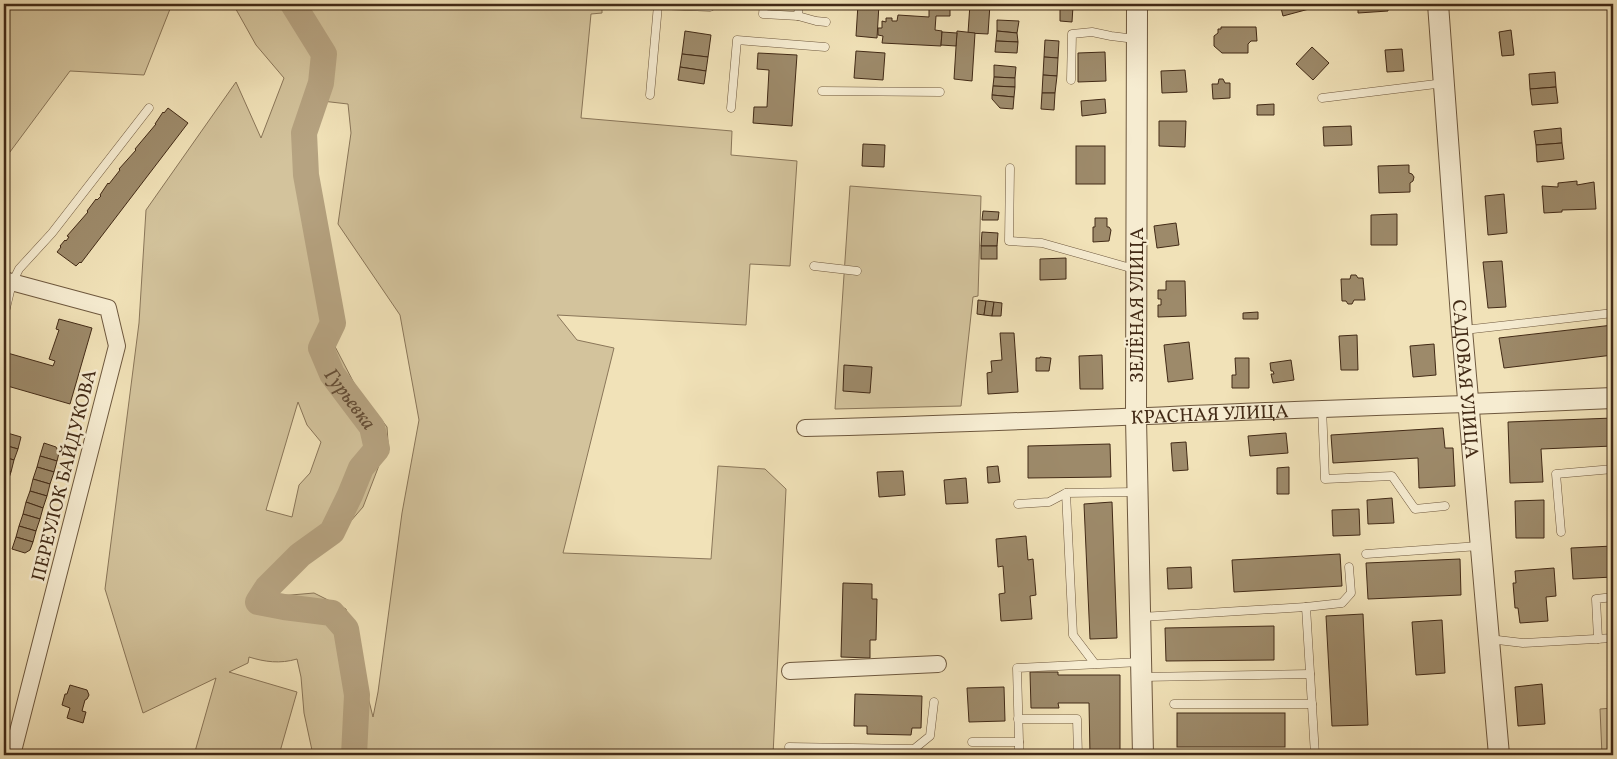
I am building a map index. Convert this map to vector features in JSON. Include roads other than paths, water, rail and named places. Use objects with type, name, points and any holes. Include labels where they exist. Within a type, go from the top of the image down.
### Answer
[{"type":"street","name":"ЗЕЛЁНАЯ УЛИЦА","points":[[1137,4],[1136,418],[1143,755]]},
{"type":"street","name":"САДОВАЯ УЛИЦА","points":[[1438,4],[1462,330],[1500,755]]},
{"type":"street","name":"ПЕРЕУЛОК БАЙДУКОВА","points":[[7,289],[108,308],[117,346],[12,755]]},
{"type":"street","name":"КРАСНАЯ УЛИЦА","points":[[805,428],[1136,418],[1322,408],[1613,398]]},
{"type":"street","points":[[790,671],[938,664]]},
{"type":"lane","points":[[650,95],[658,5],[710,7],[715,4]]},
{"type":"lane","points":[[764,4],[763,14],[798,16],[826,22]]},
{"type":"lane","points":[[798,16],[799,4]]},
{"type":"lane","points":[[1070,80],[1072,34],[1092,32],[1137,39]]},
{"type":"lane","points":[[732,108],[737,40],[824,47]]},
{"type":"lane","points":[[1322,98],[1444,83]]},
{"type":"lane","points":[[822,91],[940,92]]},
{"type":"lane","points":[[4,316],[7,289],[20,269],[52,233],[148,108]]},
{"type":"lane","points":[[1010,168],[1009,241],[1042,243],[1136,270]]},
{"type":"lane","points":[[814,266],[857,271]]},
{"type":"lane","points":[[1462,330],[1613,313]]},
{"type":"lane","points":[[1322,408],[1325,479],[1392,476],[1415,508],[1445,506]]},
{"type":"lane","points":[[1560,532],[1556,474],[1613,469]]},
{"type":"lane","points":[[1018,504],[1050,502],[1066,493],[1137,492]]},
{"type":"lane","points":[[1066,493],[1073,635],[1095,664]]},
{"type":"lane","points":[[1366,554],[1481,546]]},
{"type":"lane","points":[[1141,617],[1342,604],[1351,593],[1349,567]]},
{"type":"lane","points":[[1598,640],[1596,599],[1613,597]]},
{"type":"lane","points":[[1306,607],[1315,755]]},
{"type":"lane","points":[[1490,639],[1523,643],[1613,638]]},
{"type":"lane","points":[[1019,755],[1017,668],[1095,664],[1141,670],[1310,674]]},
{"type":"lane","points":[[789,747],[914,749],[930,736],[934,702]]},
{"type":"lane","points":[[1174,704],[1312,704]]},
{"type":"lane","points":[[1018,719],[1077,719],[1078,755]]},
{"type":"lane","points":[[972,742],[1019,742]]},
{"type":"waterway","name":"Гурьевка","points":[[293,4],[324,54],[321,83],[304,133],[306,175],[333,323],[321,348],[332,374],[372,427],[377,449],[361,468],[332,532],[300,555],[267,588],[258,602],[332,613],[346,629],[357,695],[354,755]]}]
